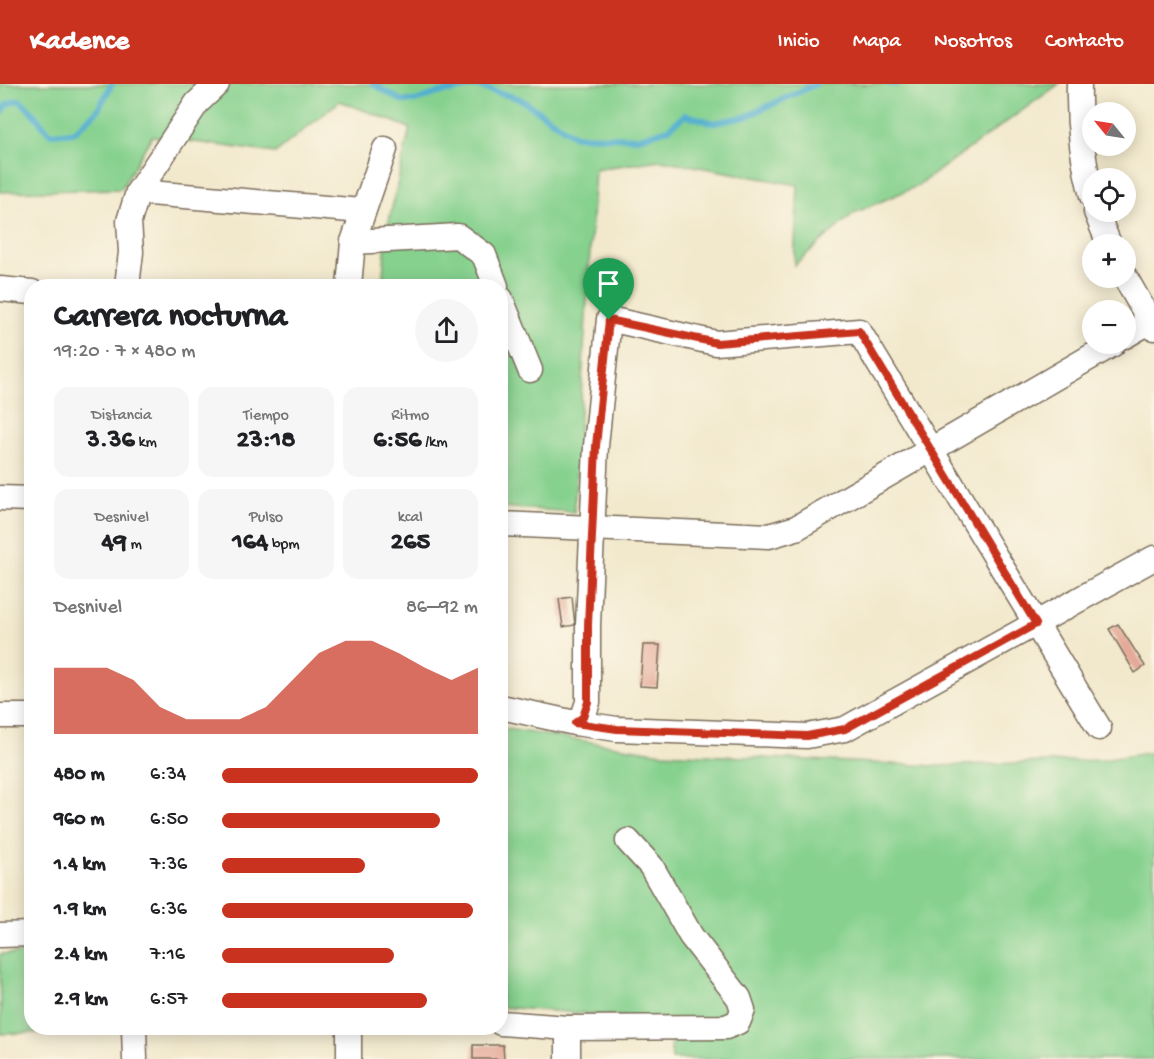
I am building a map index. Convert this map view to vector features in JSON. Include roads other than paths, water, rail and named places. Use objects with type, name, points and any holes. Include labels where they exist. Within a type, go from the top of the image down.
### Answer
[{"type":"street","points":[[129,279],[131,252],[129,221],[138,192],[197,103],[217,84]]},
{"type":"street","points":[[1079,84],[1078,118],[1087,168]]},
{"type":"street","points":[[350,279],[353,242],[385,149]]},
{"type":"street","points":[[138,192],[362,211]]},
{"type":"street","points":[[353,242],[458,236],[483,255],[493,279]]},
{"type":"street","points":[[1132,288],[1153,323],[1136,331]]},
{"type":"street","points":[[0,290],[24,292]]},
{"type":"street","points":[[508,315],[530,370]]},
{"type":"street","points":[[575,723],[583,717],[588,702],[588,625],[596,446],[609,320],[717,343],[859,331],[1099,728]]},
{"type":"street","points":[[508,524],[769,536],[796,528],[1096,354]]},
{"type":"street","points":[[0,498],[24,499]]},
{"type":"street","points":[[508,709],[617,729],[807,736],[845,729],[1154,558]]},
{"type":"street","points":[[0,716],[24,716]]},
{"type":"street","points":[[508,1024],[568,1028],[726,1027],[738,1022],[743,1010],[740,998],[692,936],[651,866],[628,841]]},
{"type":"street","points":[[0,935],[24,934]]},
{"type":"street","points":[[568,1028],[568,1059]]},
{"type":"street","points":[[134,1035],[135,1059]]},
{"type":"street","points":[[349,1035],[350,1059]]},
{"type":"waterway","points":[[0,114],[7,104],[19,100],[51,134],[74,132],[97,111],[112,84]]},
{"type":"waterway","points":[[373,84],[402,101],[415,101],[438,93],[476,86],[520,99],[575,136],[639,138],[668,129],[685,115],[714,123],[745,117],[816,84]]},
{"type":"waterway","points":[[890,84],[897,84]]}]
